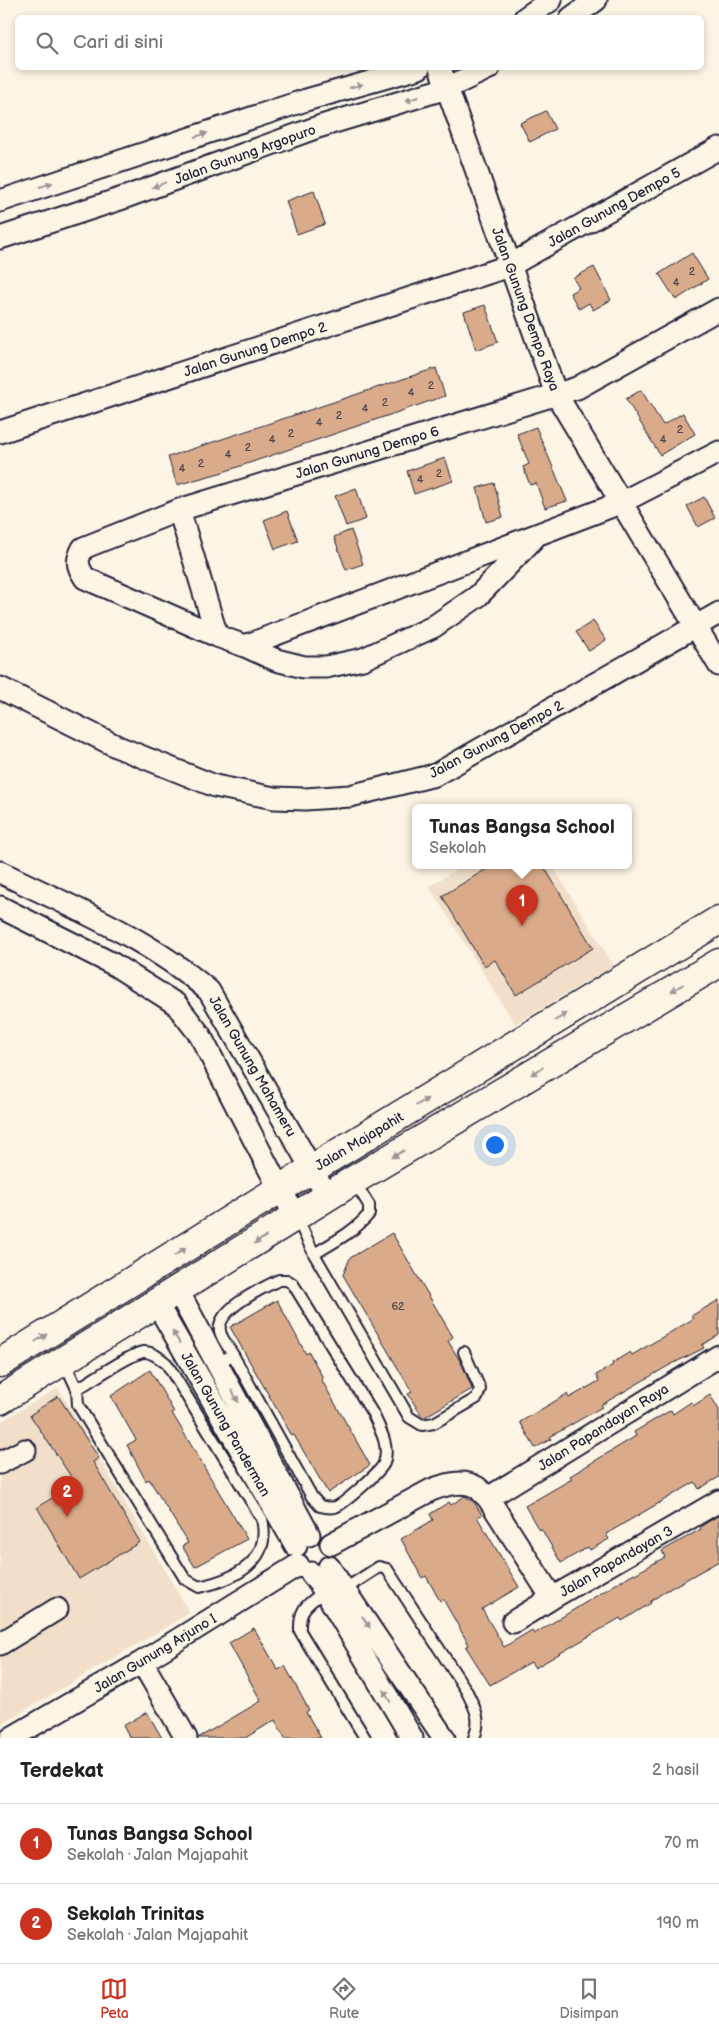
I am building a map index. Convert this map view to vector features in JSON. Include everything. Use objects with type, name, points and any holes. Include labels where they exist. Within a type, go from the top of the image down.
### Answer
[{"type":"street","points":[[529,15],[551,0]]},
{"type":"street","points":[[575,15],[596,0]]},
{"type":"street","points":[[0,201],[306,100],[412,70]]},
{"type":"street","name":"Jalan Gunung Dempo Raya","points":[[441,70],[556,394],[719,665]]},
{"type":"street","name":"Jalan Gunung Argopuro","points":[[0,238],[123,198],[318,127],[447,88],[485,70]]},
{"type":"street","name":"Jalan Gunung Dempo 5","points":[[509,266],[719,148]]},
{"type":"street","name":"Jalan Gunung Dempo 2","points":[[0,432],[509,266]]},
{"type":"street","name":"Jalan Gunung Dempo 6","points":[[537,534],[478,596],[433,627],[363,659],[326,667],[304,667],[276,660],[84,578],[77,567],[78,556],[83,548],[88,545],[179,510],[577,388],[602,376],[719,309]]},
{"type":"street","name":"Jalan Gunung Dempo 6","points":[[245,646],[620,503],[719,452]]},
{"type":"street","points":[[179,510],[217,636]]},
{"type":"street","name":"Jalan Gunung Dempo 2","points":[[0,688],[118,747],[214,786],[274,798],[305,799],[350,796],[435,775],[719,613]]},
{"type":"street","name":"Jalan Gunung Mahameru","points":[[0,872],[135,938],[184,970],[209,991],[328,1197]]},
{"type":"street","points":[[0,907],[112,964],[176,1004],[200,1035],[280,1190],[297,1217]]},
{"type":"street","name":"Jalan Majapahit","points":[[0,1363],[312,1169],[719,920]]},
{"type":"street","points":[[0,1400],[354,1180],[719,963]]},
{"type":"street","name":"Jalan Gunung Panderman","points":[[167,1296],[225,1359],[309,1557]]},
{"type":"street","name":"Jalan Gunung Panderman","points":[[167,1296],[309,1557],[444,1738]]},
{"type":"street","name":"Jalan Papandayan Raya","points":[[488,1498],[719,1356]]},
{"type":"street","points":[[0,1464],[25,1450]]},
{"type":"street","points":[[309,1557],[333,1560],[334,1551],[331,1544],[431,1490],[447,1484],[462,1484],[476,1487],[488,1498],[552,1598]]},
{"type":"street","name":"Jalan Papandayan 3","points":[[513,1622],[719,1501]]},
{"type":"street","name":"Jalan Gunung Arjuno I","points":[[16,1737],[142,1662],[309,1557]]},
{"type":"street","name":"Jalan Gunung Panderman","points":[[335,1590],[412,1738]]},
{"type":"street","points":[[0,1644],[57,1608]]},
{"type":"street","points":[[142,1662],[186,1738]]},
{"type":"lane","points":[[314,1254],[339,1240],[360,1224],[369,1214],[368,1205],[354,1180]]},
{"type":"lane","points":[[297,1217],[314,1254],[409,1417],[422,1425],[434,1423],[477,1398],[480,1389],[464,1352]]},
{"type":"lane","points":[[279,1280],[287,1280],[293,1284],[373,1414],[383,1437],[386,1452],[384,1464],[351,1497],[335,1507],[320,1506],[312,1497],[225,1359],[220,1320],[228,1310],[279,1280]]},
{"type":"lane","points":[[63,1360],[77,1389],[78,1405],[185,1579],[199,1587],[239,1574],[250,1564],[262,1549],[266,1533],[262,1519],[167,1364],[156,1355],[144,1352],[130,1358],[77,1389]]},
{"type":"lane","points":[[365,1738],[300,1631],[299,1618],[305,1606],[379,1567],[387,1570],[466,1690],[476,1710],[479,1727],[474,1738]]},
{"type":"shaded area","points":[[458,869],[554,869],[614,966],[515,1024],[429,886]]},
{"type":"shaded area","points":[[58,1388],[190,1613],[0,1725],[0,1422]]},
{"type":"building","points":[[546,111],[555,129],[530,142],[520,123]]},
{"type":"building","points":[[314,191],[325,224],[297,234],[286,201]]},
{"type":"building","points":[[692,253],[708,279],[676,300],[659,274]]},
{"type":"building","points":[[594,267],[611,300],[593,310],[589,303],[579,309],[570,293],[579,288],[573,278]]},
{"type":"building","points":[[485,305],[498,342],[476,350],[464,312]]},
{"type":"building","points":[[436,368],[445,396],[223,472],[177,485],[168,457]]},
{"type":"building","points":[[641,390],[663,425],[683,413],[695,434],[660,455],[626,399]]},
{"type":"building","points":[[536,427],[567,501],[545,508],[536,483],[530,485],[523,467],[529,464],[517,434]]},
{"type":"building","points":[[445,458],[453,481],[414,494],[407,471]]},
{"type":"building","points":[[494,483],[503,517],[486,522],[477,488]]},
{"type":"building","points":[[356,488],[366,519],[346,526],[335,496]]},
{"type":"building","points":[[704,497],[715,518],[698,527],[687,506]]},
{"type":"building","points":[[287,511],[298,541],[275,549],[264,520]]},
{"type":"building","points":[[351,530],[363,564],[346,570],[334,537]]},
{"type":"building","points":[[593,621],[606,640],[589,651],[576,632]]},
{"type":"building","points":[[486,869],[545,869],[593,948],[516,995],[495,960],[484,966],[442,896]]},
{"type":"building","points":[[392,1233],[453,1337],[448,1341],[463,1366],[472,1389],[423,1418],[408,1394],[412,1392],[343,1275],[350,1258]]},
{"type":"building","points":[[277,1300],[306,1354],[309,1352],[323,1378],[321,1379],[370,1465],[328,1493],[294,1435],[292,1436],[230,1327]]},
{"type":"building","points":[[719,1300],[719,1335],[702,1345],[704,1348],[668,1366],[601,1405],[602,1407],[550,1437],[551,1439],[535,1448],[520,1422],[567,1394],[569,1398],[599,1381],[596,1375],[613,1365],[612,1363],[630,1352],[632,1355],[693,1319],[691,1316]]},
{"type":"building","points":[[150,1370],[174,1412],[172,1413],[247,1539],[195,1567],[182,1546],[188,1543],[149,1479],[146,1481],[127,1445],[136,1440],[111,1396]]},
{"type":"building","points":[[710,1395],[719,1410],[719,1477],[699,1489],[695,1482],[606,1534],[609,1539],[590,1550],[588,1547],[561,1563],[541,1528],[539,1530],[525,1506],[572,1479],[570,1476],[636,1436],[634,1432],[671,1410],[673,1414],[691,1402],[693,1406]]},
{"type":"building","points":[[58,1396],[99,1458],[93,1462],[140,1542],[79,1579],[37,1507],[76,1484],[30,1415]]},
{"type":"building","points":[[465,1496],[474,1502],[482,1515],[477,1517],[519,1587],[482,1609],[504,1647],[532,1630],[534,1634],[634,1573],[665,1557],[662,1551],[701,1529],[700,1527],[719,1515],[719,1561],[664,1592],[651,1603],[622,1621],[620,1618],[535,1668],[531,1662],[490,1685],[466,1647],[469,1645],[443,1599],[440,1601],[426,1576],[422,1578],[401,1539],[433,1520],[430,1514],[449,1502],[451,1505]]},
{"type":"building","points":[[254,1628],[278,1670],[285,1666],[309,1710],[306,1712],[321,1738],[285,1738],[275,1720],[245,1738],[198,1738],[261,1701],[229,1643]]},
{"type":"building","points":[[147,1712],[162,1738],[130,1738],[123,1726]]},
{"type":"place","name":"Tunas Bangsa School","points":[[522,926]]},
{"type":"place","name":"Sekolah Trinitas","points":[[67,1517]]}]
